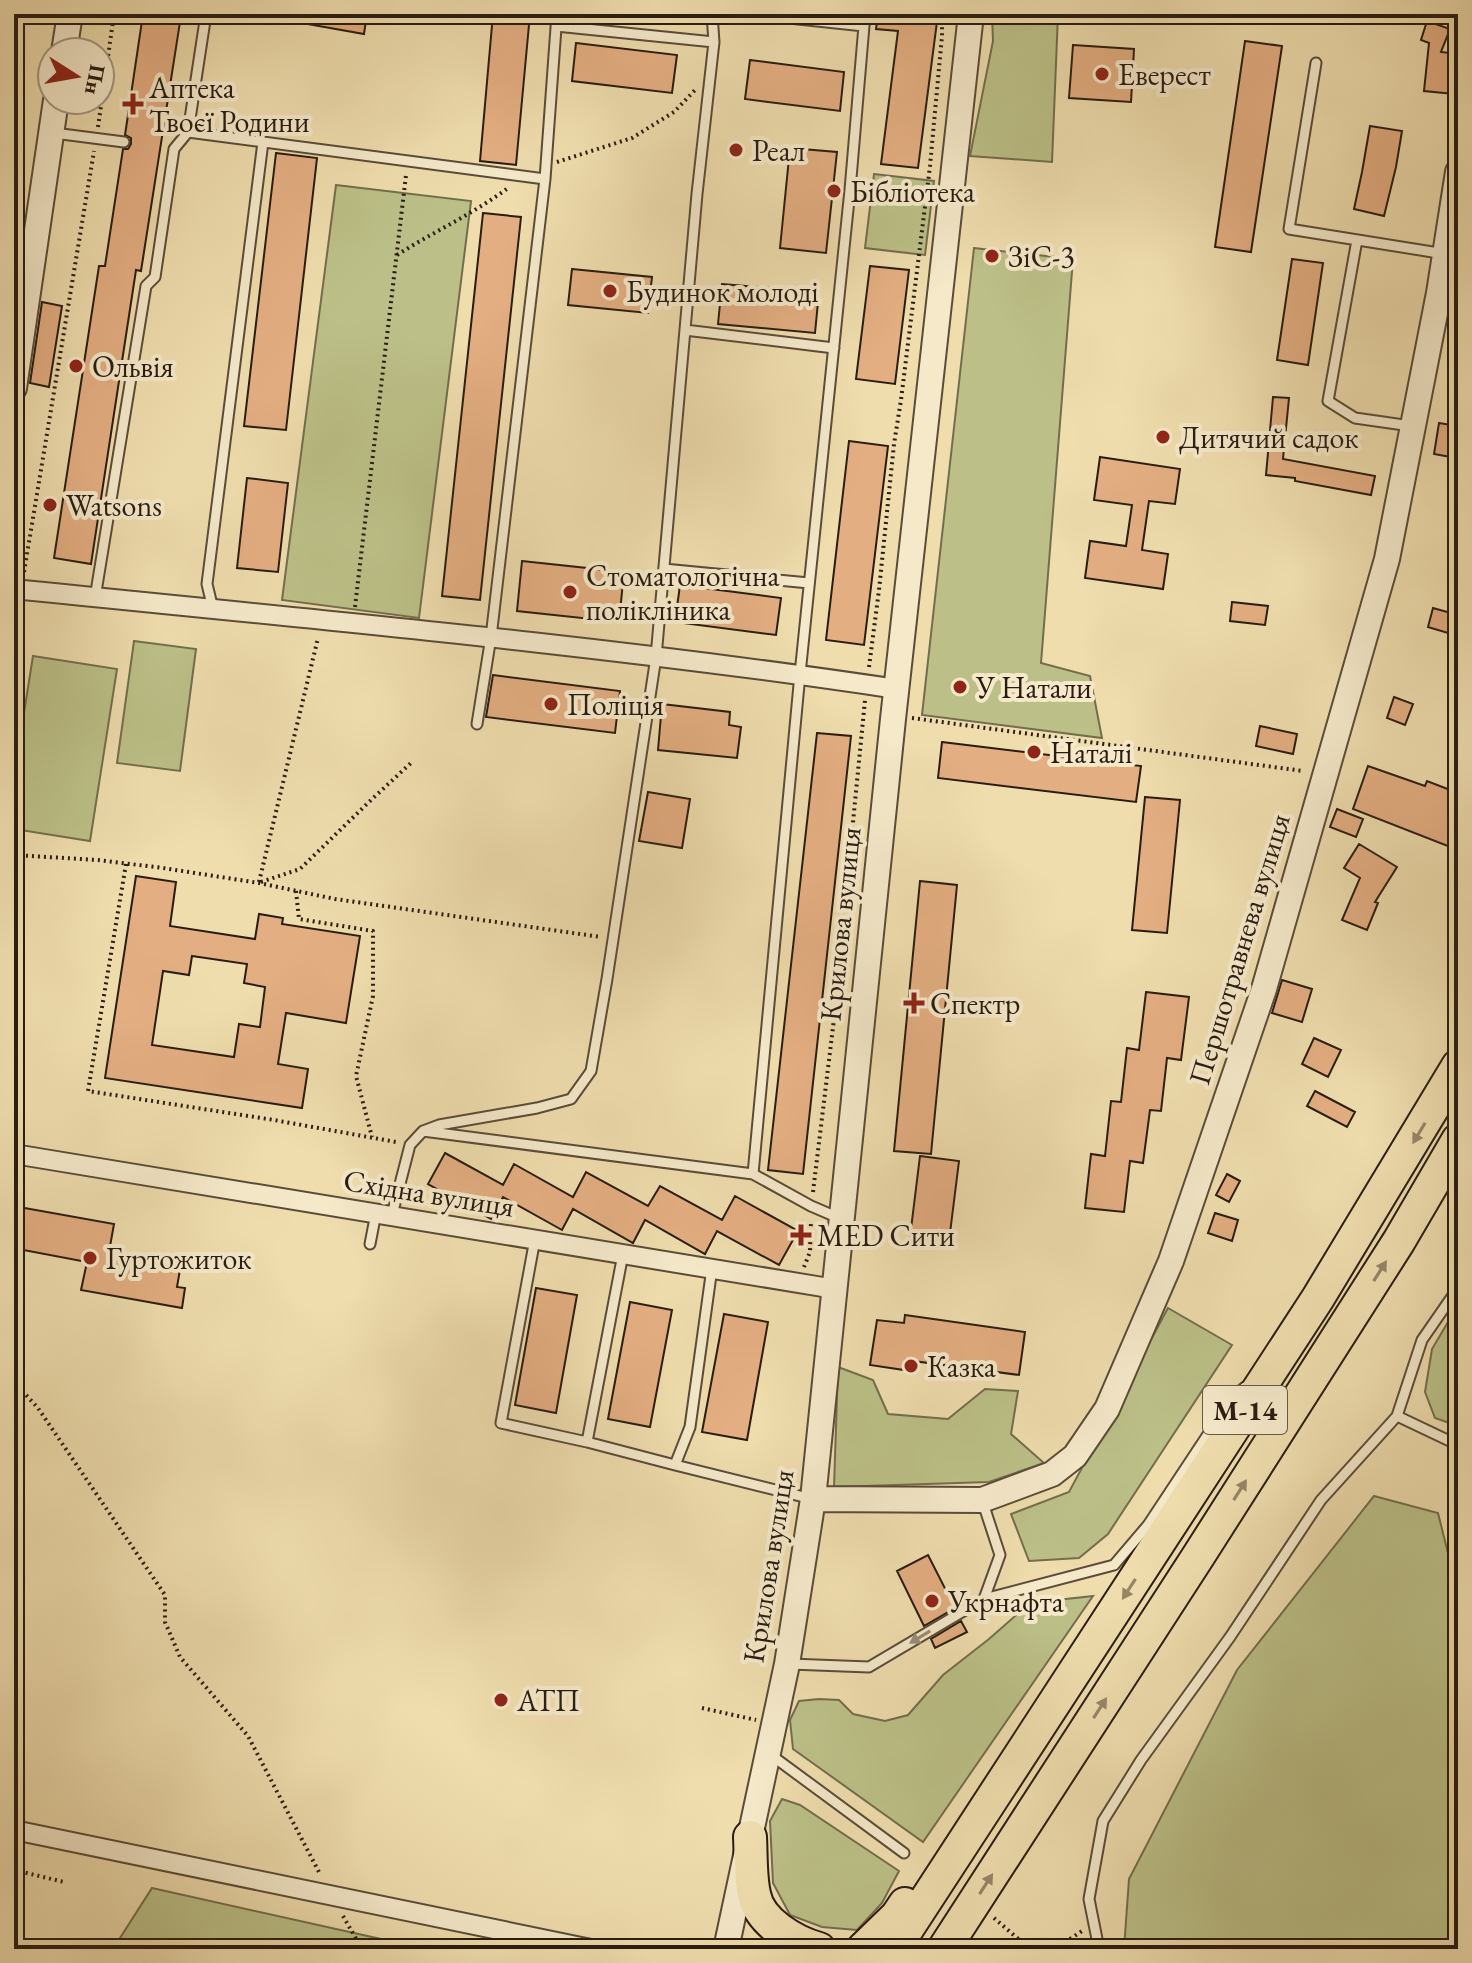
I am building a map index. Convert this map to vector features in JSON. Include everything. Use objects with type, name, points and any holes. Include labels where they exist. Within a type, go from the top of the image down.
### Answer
[{"type":"highway","name":"М-14","points":[[894,1949],[1318,1298],[1458,1066]]},
{"type":"highway","name":"М-14","points":[[944,1949],[1382,1268],[1458,1140]]},
{"type":"highway","points":[[863,1949],[897,1916],[977,1798],[1024,1750]]},
{"type":"highway","points":[[750,1837],[754,1897],[766,1917],[784,1934],[819,1949]]},
{"type":"street","points":[[67,36],[70,14]]},
{"type":"street","name":"Крилова вулиця","points":[[726,1949],[787,1664],[813,1499],[971,14]]},
{"type":"street","points":[[14,388],[19,315],[54,116]]},
{"type":"street","name":"Першотравнева вулиця","points":[[813,1499],[982,1500],[1052,1474],[1075,1456],[1107,1409],[1171,1261],[1264,989],[1387,559],[1458,172]]},
{"type":"street","points":[[18,590],[491,637],[800,674],[897,689]]},
{"type":"street","name":"Східна вулиця","points":[[14,1154],[835,1289]]},
{"type":"street","points":[[14,1830],[590,1949]]},
{"type":"lane","points":[[95,598],[146,286],[155,277],[174,149],[188,132],[206,14]]},
{"type":"lane","points":[[477,724],[491,637],[545,179],[557,14]]},
{"type":"lane","points":[[370,1244],[410,1145],[423,1131],[439,1125],[571,1099],[591,1071],[656,657],[697,194],[714,42],[712,14]]},
{"type":"lane","points":[[750,14],[864,26]]},
{"type":"lane","points":[[753,1174],[865,14]]},
{"type":"lane","points":[[556,26],[714,42]]},
{"type":"lane","points":[[1316,63],[1289,229],[1445,254]]},
{"type":"lane","points":[[51,132],[124,142]]},
{"type":"lane","points":[[188,132],[545,179]]},
{"type":"lane","points":[[213,609],[207,584],[263,142]]},
{"type":"lane","points":[[160,146],[174,149]]},
{"type":"lane","points":[[1357,240],[1328,401],[1355,418],[1413,426]]},
{"type":"lane","points":[[685,330],[834,348]]},
{"type":"lane","points":[[664,569],[809,583]]},
{"type":"lane","points":[[423,1131],[753,1174],[842,1220]]},
{"type":"lane","points":[[535,1239],[501,1423],[813,1499]]},
{"type":"lane","points":[[587,1442],[623,1253]]},
{"type":"lane","points":[[675,1465],[690,1427],[712,1268]]},
{"type":"lane","points":[[1099,1949],[1089,1899],[1103,1821],[1141,1760],[1230,1637],[1321,1500],[1397,1416],[1422,1340],[1458,1288]]},
{"type":"lane","points":[[787,1664],[869,1667],[984,1599],[1114,1565],[1148,1525],[1232,1398],[1276,1363]]},
{"type":"lane","points":[[1397,1416],[1458,1445]]},
{"type":"lane","points":[[982,1500],[1000,1555],[984,1599]]},
{"type":"lane","points":[[768,1753],[904,1853]]},
{"type":"path","points":[[14,642],[18,590],[61,356],[114,14]]},
{"type":"path","points":[[802,1273],[810,1252],[811,1206],[834,1019],[840,923],[894,444],[930,166],[942,14]]},
{"type":"path","points":[[546,165],[632,138],[674,112],[710,73]]},
{"type":"path","points":[[353,623],[408,161]]},
{"type":"path","points":[[397,255],[474,210],[524,176]]},
{"type":"path","points":[[259,883],[322,620]]},
{"type":"path","points":[[906,717],[1325,774]]},
{"type":"path","points":[[259,883],[300,869],[412,762]]},
{"type":"path","points":[[14,855],[126,864],[259,883],[335,899],[613,938]]},
{"type":"path","points":[[126,864],[88,1091],[410,1145]]},
{"type":"path","points":[[296,891],[299,919],[373,931],[373,996],[356,1076],[372,1138]]},
{"type":"path","points":[[14,1382],[38,1408],[165,1595],[165,1622],[180,1657],[248,1736],[362,1949]]},
{"type":"path","points":[[702,1708],[774,1724]]},
{"type":"path","points":[[14,1870],[64,1882]]},
{"type":"path","points":[[994,1918],[1030,1949]]},
{"type":"path","points":[[1055,1949],[1093,1922]]},
{"type":"green space","points":[[992,14],[1058,14],[1052,162],[970,156],[993,41]]},
{"type":"green space","points":[[874,174],[934,181],[925,255],[865,248]]},
{"type":"green space","points":[[336,185],[471,201],[419,618],[282,600]]},
{"type":"green space","points":[[974,248],[1073,259],[1041,663],[1090,676],[1102,738],[922,715]]},
{"type":"green space","points":[[134,641],[196,649],[180,771],[117,763]]},
{"type":"green space","points":[[33,656],[117,669],[90,841],[14,829],[14,776]]},
{"type":"green space","points":[[1458,1305],[1458,1426],[1435,1418],[1425,1392],[1432,1349]]},
{"type":"green space","points":[[1168,1308],[1232,1345],[1108,1534],[1079,1558],[1029,1561],[1011,1514],[1069,1492]]},
{"type":"green space","points":[[838,1367],[873,1380],[888,1414],[948,1419],[985,1389],[1018,1391],[1011,1434],[1044,1463],[989,1482],[834,1487]]},
{"type":"green space","points":[[1374,1496],[1438,1513],[1458,1593],[1458,1949],[1124,1949],[1129,1879],[1237,1670]]},
{"type":"green space","points":[[1093,1596],[923,1842],[793,1749],[790,1720],[799,1701],[839,1700],[853,1714],[885,1721],[908,1715],[943,1675],[1030,1603]]},
{"type":"green space","points":[[782,1799],[800,1805],[899,1871],[882,1903],[857,1930],[822,1927],[790,1915],[773,1883],[770,1821]]},
{"type":"green space","points":[[152,1888],[426,1949],[113,1949]]},
{"type":"building","points":[[143,14],[170,14],[169,21],[180,22],[141,271],[136,270],[91,564],[54,558],[99,266],[105,266],[123,149],[128,149],[131,144],[131,138],[125,135]]},
{"type":"building","points":[[297,14],[367,14],[364,34],[296,22]]},
{"type":"building","points":[[493,14],[530,14],[516,165],[480,161]]},
{"type":"building","points":[[878,14],[938,14],[918,168],[881,164],[898,31],[876,29]]},
{"type":"building","points":[[1427,21],[1450,29],[1441,52],[1458,54],[1454,94],[1424,91],[1429,43],[1421,40]]},
{"type":"building","points":[[1245,41],[1282,46],[1251,252],[1215,247]]},
{"type":"building","points":[[576,43],[677,55],[672,93],[572,81]]},
{"type":"building","name":"Еверест","points":[[1073,45],[1134,49],[1131,102],[1069,98]]},
{"type":"building","points":[[750,60],[844,72],[840,111],[745,99]]},
{"type":"building","points":[[1370,126],[1402,131],[1384,216],[1354,209]]},
{"type":"building","points":[[790,148],[837,152],[826,253],[780,248]]},
{"type":"building","points":[[276,153],[317,158],[286,430],[244,426]]},
{"type":"building","points":[[483,213],[521,217],[480,600],[442,596]]},
{"type":"building","points":[[1292,259],[1323,263],[1308,365],[1277,360]]},
{"type":"building","points":[[870,266],[909,270],[895,384],[856,379]]},
{"type":"building","name":"Будинок молоді","points":[[572,269],[652,277],[648,313],[568,305]]},
{"type":"building","points":[[722,284],[819,292],[815,333],[718,324]]},
{"type":"building","points":[[42,302],[62,306],[49,387],[30,383]]},
{"type":"building","points":[[1273,397],[1289,398],[1283,459],[1375,476],[1371,495],[1295,481],[1295,478],[1266,475]]},
{"type":"building","points":[[1439,423],[1458,426],[1456,458],[1434,454]]},
{"type":"building","points":[[849,441],[888,446],[864,645],[826,640]]},
{"type":"building","points":[[1100,457],[1180,469],[1175,504],[1149,501],[1142,550],[1168,554],[1163,589],[1085,578],[1090,541],[1126,546],[1132,505],[1094,500]]},
{"type":"building","points":[[247,478],[288,483],[278,572],[237,568]]},
{"type":"building","name":"Стоматологічна полікліника","points":[[522,561],[624,572],[619,622],[517,611]]},
{"type":"building","points":[[680,585],[781,598],[776,635],[675,622]]},
{"type":"building","points":[[1232,602],[1268,606],[1265,625],[1230,621]]},
{"type":"building","points":[[1433,608],[1458,615],[1458,636],[1428,627]]},
{"type":"building","name":"Поліція","points":[[493,675],[620,691],[615,733],[486,717]]},
{"type":"building","points":[[1394,697],[1413,704],[1405,725],[1387,718]]},
{"type":"building","points":[[662,704],[730,712],[729,725],[741,727],[737,758],[658,750]]},
{"type":"building","points":[[1260,726],[1297,734],[1293,754],[1256,746]]},
{"type":"building","points":[[817,733],[851,736],[803,1174],[768,1170]]},
{"type":"building","points":[[942,742],[1141,766],[1136,802],[938,778]]},
{"type":"building","points":[[1368,766],[1425,786],[1427,781],[1458,793],[1458,850],[1353,809]]},
{"type":"building","points":[[648,792],[690,799],[682,848],[639,841]]},
{"type":"building","points":[[1145,797],[1180,800],[1167,933],[1132,930]]},
{"type":"building","points":[[1337,809],[1363,819],[1356,837],[1330,827]]},
{"type":"building","points":[[1359,844],[1397,867],[1375,902],[1378,903],[1367,930],[1342,920],[1360,878],[1344,868]]},
{"type":"building","points":[[136,876],[176,882],[170,926],[255,939],[259,914],[283,918],[282,924],[360,936],[346,1023],[286,1013],[278,1064],[308,1069],[302,1108],[105,1078]],"holes":[[[192,956],[247,964],[244,983],[265,987],[260,1027],[239,1024],[234,1057],[152,1045],[163,971],[189,975]]]},
{"type":"building","points":[[920,881],[957,885],[931,1154],[894,1151]]},
{"type":"building","points":[[1282,980],[1312,989],[1302,1022],[1272,1013]]},
{"type":"building","points":[[1146,992],[1189,997],[1181,1060],[1167,1058],[1161,1111],[1150,1110],[1143,1163],[1130,1161],[1124,1212],[1085,1208],[1091,1154],[1105,1156],[1111,1101],[1121,1102],[1127,1048],[1139,1050]]},
{"type":"building","points":[[1314,1038],[1341,1050],[1328,1077],[1302,1064]]},
{"type":"building","points":[[1315,1091],[1355,1112],[1347,1127],[1307,1106]]},
{"type":"building","points":[[445,1153],[503,1185],[514,1164],[573,1197],[586,1172],[648,1206],[660,1186],[722,1220],[735,1196],[798,1231],[779,1265],[717,1231],[705,1254],[645,1220],[633,1243],[573,1209],[562,1230],[503,1197],[491,1219],[428,1184]]},
{"type":"building","points":[[920,1156],[959,1161],[948,1249],[909,1245]]},
{"type":"building","points":[[1227,1174],[1240,1181],[1229,1202],[1216,1195]]},
{"type":"building","name":"Гуртожиток","points":[[19,1207],[114,1224],[109,1252],[181,1264],[177,1287],[185,1288],[182,1308],[81,1290],[87,1262],[18,1249],[22,1227],[15,1226]]},
{"type":"building","points":[[1215,1213],[1238,1220],[1232,1241],[1208,1233]]},
{"type":"building","points":[[536,1288],[577,1295],[556,1413],[515,1405]]},
{"type":"building","points":[[630,1302],[672,1310],[650,1427],[608,1419]]},
{"type":"building","points":[[724,1314],[768,1322],[747,1440],[702,1432]]},
{"type":"building","points":[[905,1315],[1025,1332],[1019,1375],[905,1360],[904,1370],[870,1365],[877,1320],[904,1323]]},
{"type":"building","name":"Укрнафта","points":[[928,1555],[955,1608],[924,1626],[897,1571]]},
{"type":"building","points":[[961,1621],[967,1632],[935,1648],[931,1639]]},
{"type":"place","name":"Еверест","points":[[1102,74]]},
{"type":"place","name":"Аптека Твоєї Родини","points":[[133,104]]},
{"type":"place","name":"Реал","points":[[736,150]]},
{"type":"place","name":"Бібліотека","points":[[834,191]]},
{"type":"place","name":"ЗіС-3","points":[[992,256]]},
{"type":"place","name":"Будинок молоді","points":[[610,291]]},
{"type":"place","name":"Ольвія","points":[[76,366]]},
{"type":"place","name":"Дитячий садок","points":[[1163,437]]},
{"type":"place","name":"Watsons","points":[[50,505]]},
{"type":"place","name":"Стоматологічна полікліника","points":[[570,592]]},
{"type":"place","name":"У Натали","points":[[960,687]]},
{"type":"place","name":"Поліція","points":[[551,704]]},
{"type":"place","name":"Наталі","points":[[1034,752]]},
{"type":"place","name":"Спектр","points":[[914,1003]]},
{"type":"place","name":"MED Сити","points":[[801,1235]]},
{"type":"place","name":"Гуртожиток","points":[[90,1258]]},
{"type":"place","name":"Казка","points":[[911,1366]]},
{"type":"place","name":"Укрнафта","points":[[932,1601]]},
{"type":"place","name":"АТП","points":[[501,1700]]}]
